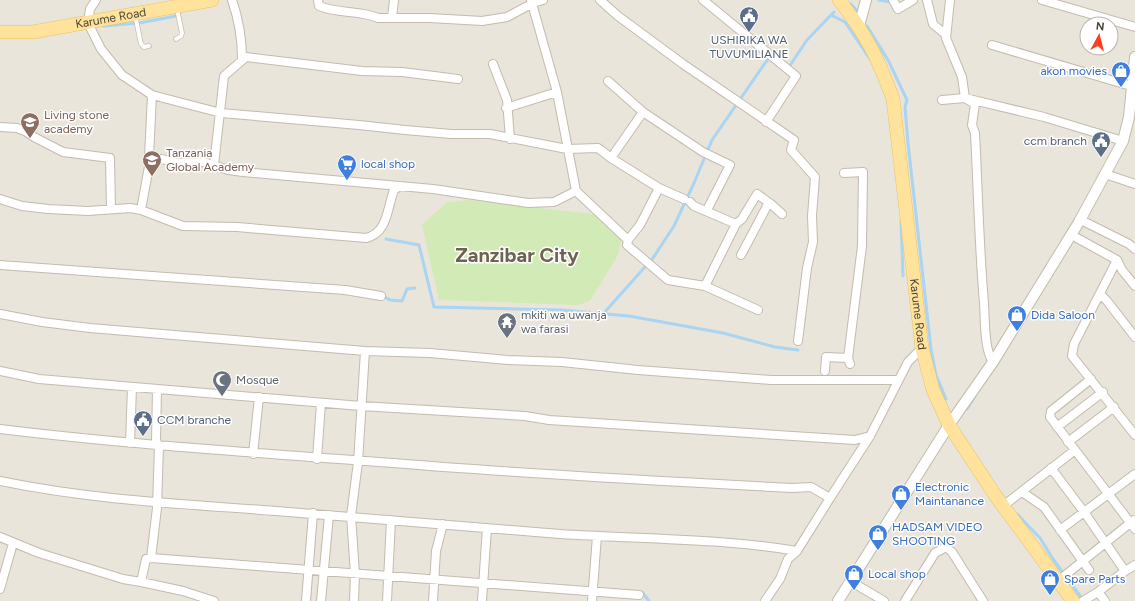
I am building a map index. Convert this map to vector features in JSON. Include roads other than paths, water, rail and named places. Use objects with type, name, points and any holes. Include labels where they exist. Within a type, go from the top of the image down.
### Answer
[{"type":"main road","name":"Karume Road","points":[[0,40],[33,32],[135,17],[208,0]]},
{"type":"main road","name":"Karume Road","points":[[839,0],[859,26],[879,62],[894,105],[922,348],[933,390],[948,424],[1003,506],[1064,576],[1080,601]]},
{"type":"main road","name":"Karume Road","points":[[0,32],[33,32]]},
{"type":"street","points":[[96,0],[90,9],[88,23],[101,49],[122,75],[152,94],[221,113],[359,124],[405,130],[490,134],[567,149],[598,148],[611,158],[659,188],[687,200],[694,206],[707,210],[736,224]]},
{"type":"street","points":[[232,0],[238,16],[242,39],[242,59]]},
{"type":"street","points":[[318,0],[320,6],[329,10],[371,15],[378,18],[392,17],[482,21],[507,17],[532,1],[543,0]]},
{"type":"street","points":[[392,17],[394,0]]},
{"type":"street","points":[[600,0],[618,16],[683,64],[794,140],[792,150],[814,177],[812,216],[813,242],[807,268],[798,341]]},
{"type":"street","points":[[703,0],[796,76],[766,122]]},
{"type":"street","points":[[859,26],[866,0]]},
{"type":"street","points":[[893,0],[898,9],[912,0]]},
{"type":"street","points":[[927,0],[933,24],[945,34],[962,77],[965,98],[974,104],[972,125],[975,132],[978,226],[986,332],[990,357],[993,362]]},
{"type":"street","points":[[946,38],[950,0]]},
{"type":"street","points":[[1042,0],[1135,28]]},
{"type":"street","points":[[532,1],[557,92],[576,192],[628,240]]},
{"type":"street","points":[[992,44],[1131,86]]},
{"type":"street","points":[[214,165],[224,76],[246,57],[362,71],[402,72],[458,79]]},
{"type":"street","points":[[838,601],[948,424],[993,362],[1079,222],[1123,141],[1132,117],[1131,86],[1135,57]]},
{"type":"street","points":[[492,64],[506,100],[510,139]]},
{"type":"street","points":[[608,81],[644,112],[707,155],[730,165],[707,210]]},
{"type":"street","points":[[506,108],[557,92]]},
{"type":"street","points":[[141,210],[150,161],[152,94]]},
{"type":"street","points":[[942,100],[965,98],[1044,117],[1123,141]]},
{"type":"street","points":[[611,158],[644,112]]},
{"type":"street","points":[[0,127],[17,128],[25,131],[34,138],[63,152],[110,158],[111,209]]},
{"type":"street","points":[[150,161],[161,159],[178,163],[204,162],[228,170],[267,175],[297,176],[433,189],[528,203],[554,202],[576,192]]},
{"type":"street","points":[[826,371],[826,357],[849,361],[862,246],[863,172],[844,172]]},
{"type":"street","points":[[1105,174],[1135,184]]},
{"type":"street","points":[[0,199],[22,206],[88,212],[130,208],[141,210],[183,226],[237,227],[366,238],[375,236],[381,230],[384,225],[394,190],[400,186]]},
{"type":"street","points":[[659,188],[640,225],[628,240],[627,245],[654,266],[668,280],[705,286],[758,310]]},
{"type":"street","points":[[705,286],[736,224],[742,219],[757,194],[782,214]]},
{"type":"street","points":[[741,255],[767,206],[771,204]]},
{"type":"street","points":[[1084,222],[1129,244],[1135,249]]},
{"type":"street","points":[[1077,238],[1117,260],[1122,270],[1135,286]]},
{"type":"street","points":[[1117,260],[1074,344],[1072,356],[1103,392],[1135,435]]},
{"type":"street","points":[[0,265],[345,290],[382,296]]},
{"type":"street","points":[[1100,294],[1108,301],[1135,336]]},
{"type":"street","points":[[0,314],[42,322],[90,328],[365,351],[562,362],[638,370],[772,380],[898,380]]},
{"type":"street","points":[[765,601],[780,579],[788,559],[797,551],[870,436],[908,362],[922,348]]},
{"type":"street","points":[[354,601],[355,574],[351,516],[358,462],[365,351]]},
{"type":"street","points":[[0,371],[39,379],[361,406],[525,416],[549,420],[855,440],[870,436]]},
{"type":"street","points":[[1064,576],[1082,560],[1134,523],[1068,442],[1050,417],[1050,413],[1091,378]]},
{"type":"street","points":[[130,443],[132,386]]},
{"type":"street","points":[[151,558],[157,508],[156,501],[159,446],[156,440],[157,389]]},
{"type":"street","points":[[1057,427],[1103,392]]},
{"type":"street","points":[[253,454],[259,398]]},
{"type":"street","points":[[317,459],[321,402]]},
{"type":"street","points":[[1068,442],[1114,407]]},
{"type":"street","points":[[0,429],[159,446],[358,462],[601,478],[787,488],[811,487],[830,498]]},
{"type":"street","points":[[1003,506],[1075,450]]},
{"type":"street","points":[[1051,468],[1125,571]]},
{"type":"street","points":[[1060,530],[1135,474]]},
{"type":"street","points":[[0,481],[76,495],[597,536],[753,544],[797,551]]},
{"type":"street","points":[[1022,492],[1044,507],[1089,570]]},
{"type":"street","points":[[306,601],[313,513]]},
{"type":"street","points":[[321,601],[329,515]]},
{"type":"street","points":[[386,601],[389,576],[391,520]]},
{"type":"street","points":[[433,601],[436,551],[443,524]]},
{"type":"street","points":[[482,601],[487,528]]},
{"type":"street","points":[[592,597],[597,536]]},
{"type":"street","points":[[0,537],[39,553],[115,576],[183,591],[214,601]]},
{"type":"street","points":[[0,590],[13,542]]},
{"type":"street","points":[[905,601],[935,553],[946,547],[952,552],[983,601]]},
{"type":"street","points":[[141,582],[146,559],[151,558],[434,579],[592,597],[639,595]]},
{"type":"street","points":[[1080,601],[1098,592],[1135,565]]},
{"type":"street","points":[[850,582],[884,601]]},
{"type":"street","points":[[1098,592],[1105,601]]},
{"type":"lane","points":[[176,39],[181,36],[182,33],[177,6]]},
{"type":"lane","points":[[135,17],[141,44],[144,47],[149,46]]},
{"type":"waterway","points":[[879,0],[891,2]]},
{"type":"waterway","points":[[851,4],[857,11]]},
{"type":"waterway","points":[[786,65],[789,67],[807,40],[834,12]]},
{"type":"waterway","points":[[831,15],[845,22],[870,59]]},
{"type":"waterway","points":[[103,26],[139,23],[176,16]]},
{"type":"waterway","points":[[867,26],[888,60],[907,100],[905,107],[908,143],[931,349],[936,375],[946,399]]},
{"type":"waterway","points":[[603,314],[653,258],[674,226],[712,140],[770,56]]},
{"type":"waterway","points":[[901,220],[903,276]]},
{"type":"waterway","points":[[386,239],[419,245],[434,307],[561,310],[629,316],[723,333],[775,347],[798,350]]},
{"type":"waterway","points":[[381,295],[390,300],[402,301],[407,289],[415,288]]},
{"type":"waterway","points":[[967,409],[975,396]]},
{"type":"waterway","points":[[1017,514],[1040,538],[1053,559],[1083,600]]},
{"type":"waterway","points":[[642,592],[649,601]]},
{"type":"place","name":"USHIRIKA WA TUVUMILIANE","points":[[749,33]]},
{"type":"place","name":"akon movies","points":[[1121,88]]},
{"type":"place","name":"Living stone academy","points":[[30,139]]},
{"type":"place","name":"ccm branch","points":[[1101,158]]},
{"type":"place","name":"Tanzania Global Academy","points":[[152,177]]},
{"type":"place","name":"local shop","points":[[347,181]]},
{"type":"place","name":"Dida Saloon","points":[[1017,332]]},
{"type":"place","name":"mkiti wa uwanja wa farasi","points":[[507,339]]},
{"type":"place","name":"Mosque","points":[[222,397]]},
{"type":"place","name":"CCM branche","points":[[143,437]]},
{"type":"place","name":"Electronic Maintanance","points":[[901,511]]},
{"type":"place","name":"HADSAM VIDEO SHOOTING","points":[[878,551]]},
{"type":"place","name":"Local shop","points":[[854,591]]},
{"type":"place","name":"Spare Parts","points":[[1050,596]]},
{"type":"district","name":"Zanzibar City","points":[[517,255]]}]
